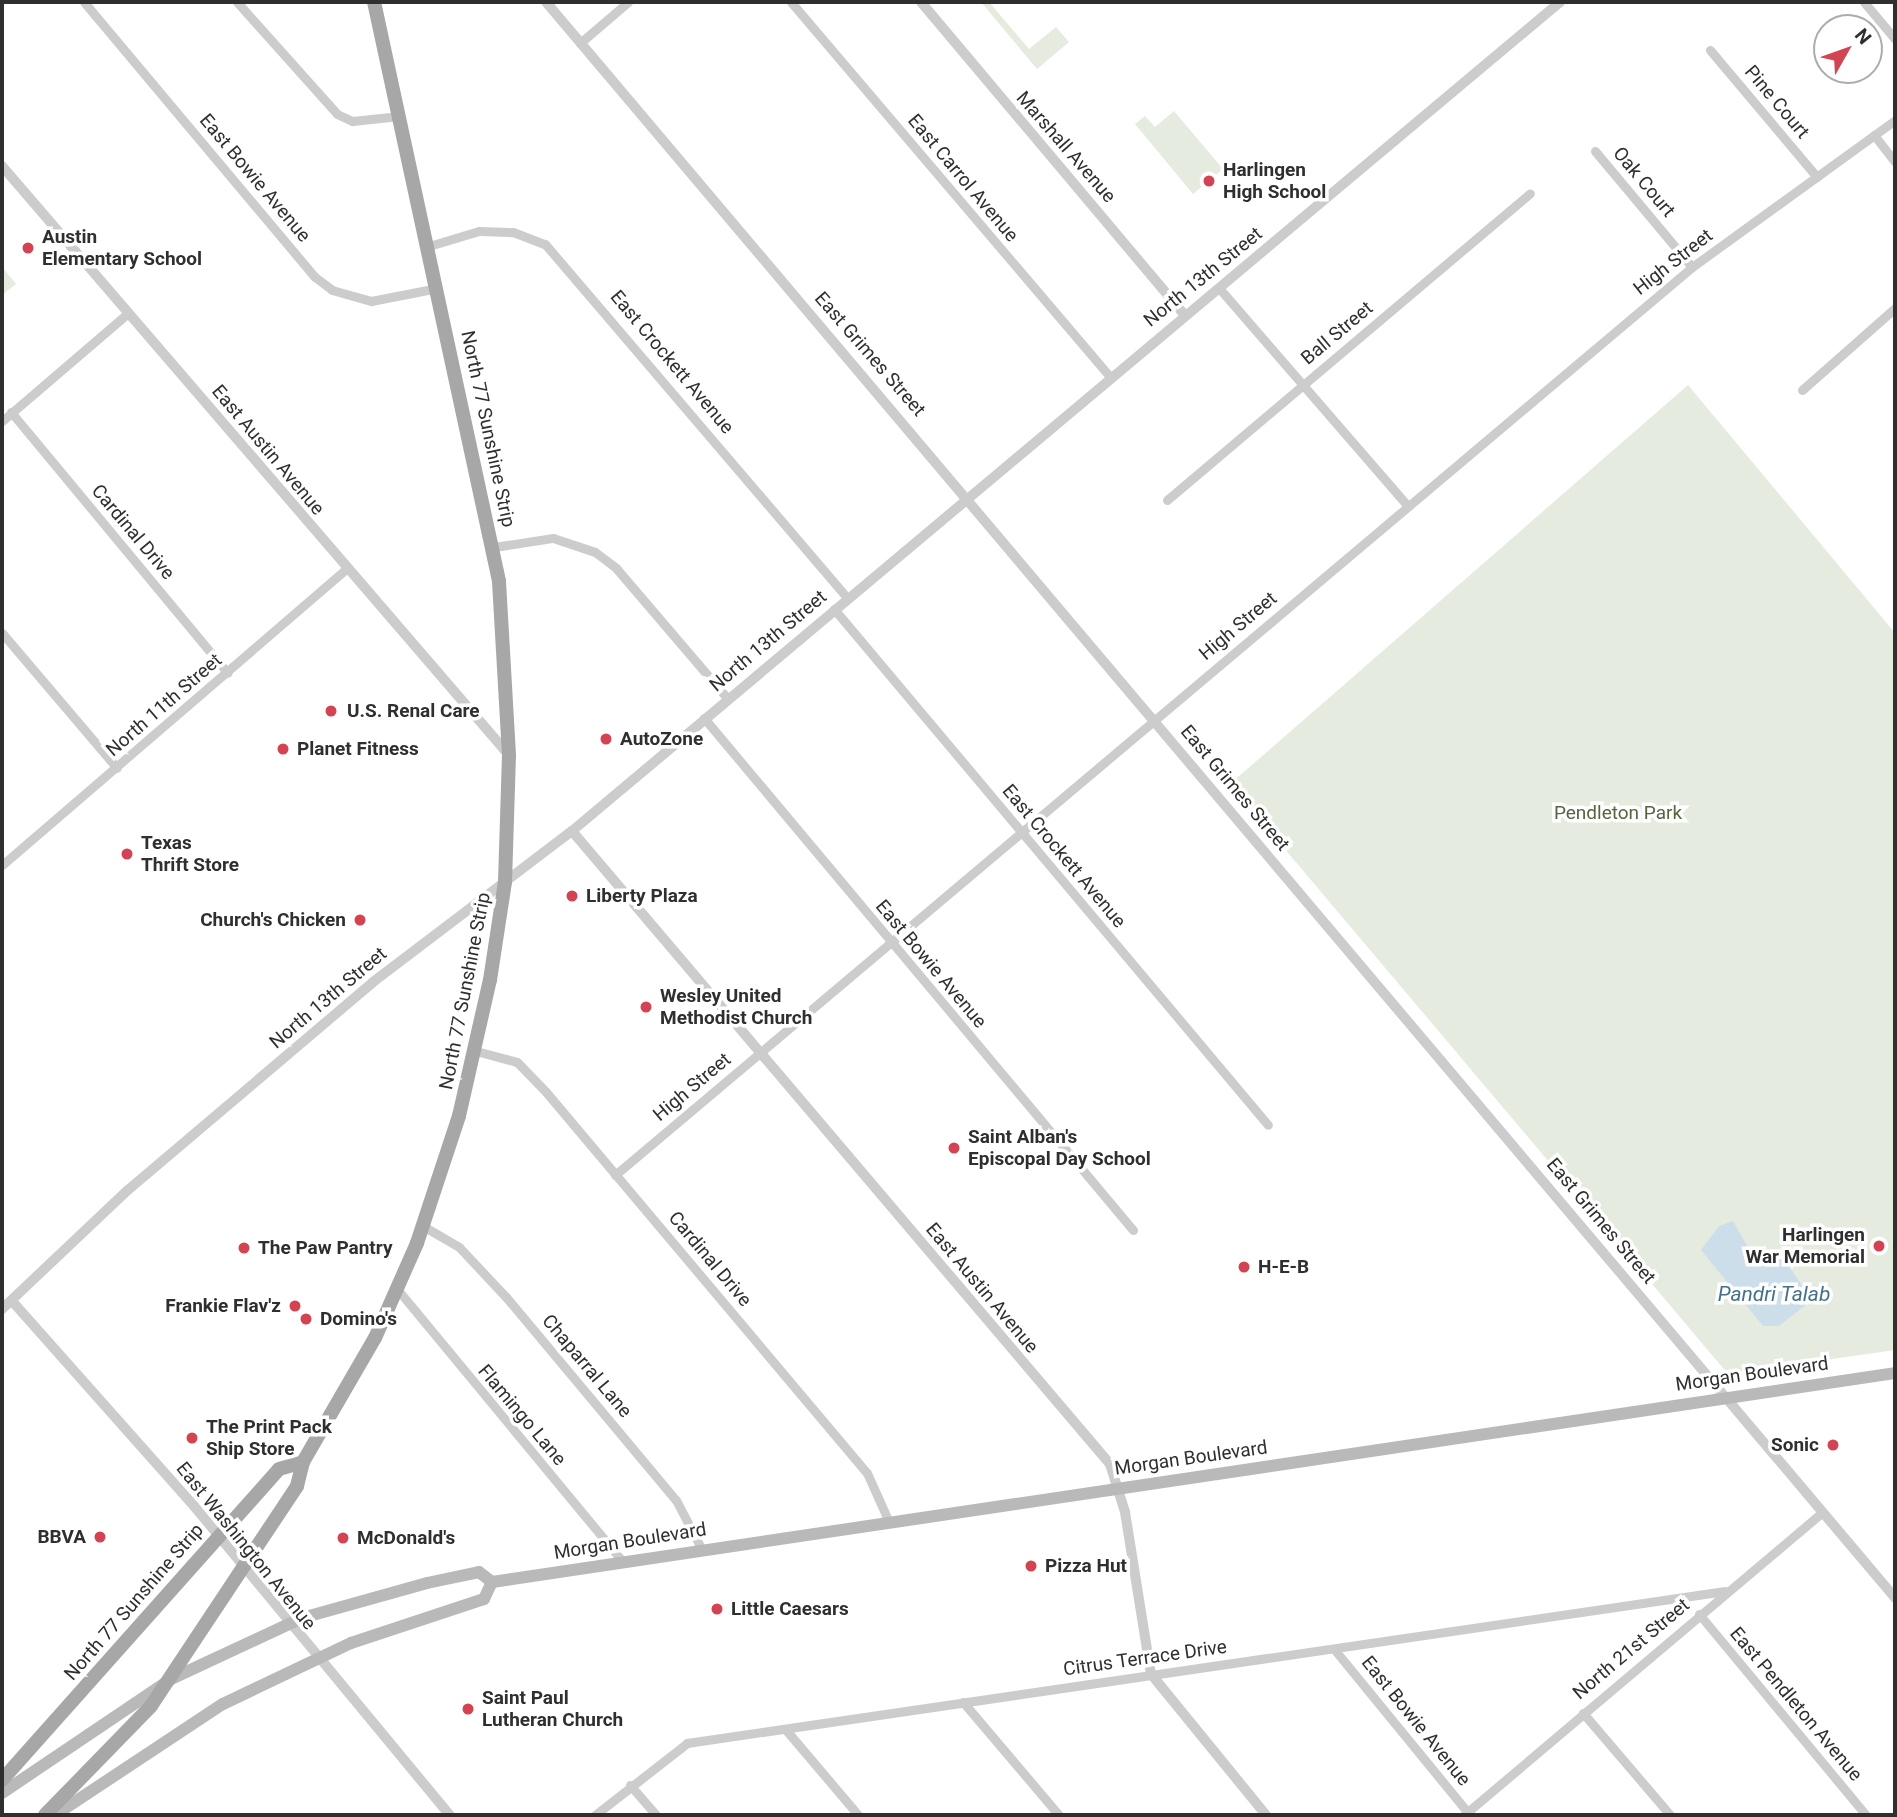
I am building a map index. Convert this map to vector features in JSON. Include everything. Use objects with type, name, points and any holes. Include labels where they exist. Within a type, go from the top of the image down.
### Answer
[{"type":"main road","name":"North 77 Sunshine Strip","points":[[45,1815],[99,1766],[171,1679],[246,1568],[297,1486],[303,1462],[398,1290],[423,1226],[476,1051],[505,882],[509,755],[495,547],[374,2]]},
{"type":"main road","name":"Morgan Boulevard","points":[[2,1793],[171,1679],[288,1624],[372,1596],[466,1574],[479,1572],[492,1582],[1895,1373]]},
{"type":"main road","name":"North 77 Sunshine Strip","points":[[2,1780],[279,1469],[303,1462]]},
{"type":"main road","points":[[55,1815],[193,1721],[316,1660],[484,1599],[492,1582]]},
{"type":"street","name":"East Bowie Avenue","points":[[84,2],[315,277],[332,290],[371,300],[438,288]]},
{"type":"street","points":[[237,2],[337,114],[352,121],[400,116]]},
{"type":"street","name":"East Grimes Street","points":[[546,2],[969,495],[1154,720],[1895,1598]]},
{"type":"street","points":[[580,43],[628,2]]},
{"type":"street","name":"East Carrol Avenue","points":[[791,2],[1109,376]]},
{"type":"street","name":"Marshall Avenue","points":[[921,2],[1184,314]]},
{"type":"street","name":"North 13th Street","points":[[2,1309],[159,1163],[436,930],[572,831],[1109,376],[1219,288],[1560,2]]},
{"type":"street","points":[[1864,2],[1895,39]]},
{"type":"street","name":"Pine Court","points":[[1710,50],[1817,177]]},
{"type":"street","name":"High Street","points":[[615,1175],[1692,267],[1895,120]]},
{"type":"street","points":[[1874,135],[1895,162]]},
{"type":"street","name":"Oak Court","points":[[1595,151],[1692,267]]},
{"type":"street","name":"East Austin Avenue","points":[[2,166],[346,569],[509,755]]},
{"type":"street","name":"Ball Street","points":[[1167,500],[1530,193]]},
{"type":"street","name":"East Crockett Avenue","points":[[429,246],[479,231],[513,232],[545,244],[847,598]]},
{"type":"street","points":[[1219,288],[1408,506]]},
{"type":"street","points":[[1802,390],[1895,308]]},
{"type":"street","points":[[2,421],[128,313]]},
{"type":"street","name":"Cardinal Drive","points":[[11,412],[228,673]]},
{"type":"street","points":[[495,547],[553,538],[595,552],[616,568],[728,698]]},
{"type":"street","name":"North 11th Street","points":[[2,865],[346,569]]},
{"type":"street","name":"East Crockett Avenue","points":[[834,609],[1268,1125]]},
{"type":"street","points":[[2,634],[117,768]]},
{"type":"street","name":"East Bowie Avenue","points":[[704,718],[1133,1230]]},
{"type":"street","name":"East Austin Avenue","points":[[572,831],[1110,1464],[1118,1488],[1151,1674],[1266,1815]]},
{"type":"street","name":"Cardinal Drive","points":[[476,1051],[517,1062],[867,1473],[889,1522]]},
{"type":"street","name":"Chaparral Lane","points":[[423,1226],[459,1247],[506,1297],[677,1500],[702,1550]]},
{"type":"street","name":"Flamingo Lane","points":[[398,1290],[622,1561]]},
{"type":"street","name":"East Washington Avenue","points":[[12,1301],[218,1535],[316,1660],[450,1815]]},
{"type":"street","name":"North 21st Street","points":[[1467,1814],[1725,1591],[1822,1512]]},
{"type":"street","name":"Citrus Terrace Drive","points":[[595,1815],[687,1743],[1725,1591]]},
{"type":"street","name":"East Pendleton Avenue","points":[[1699,1614],[1866,1815]]},
{"type":"street","name":"East Bowie Avenue","points":[[1334,1649],[1467,1814]]},
{"type":"street","points":[[963,1702],[1059,1815]]},
{"type":"street","points":[[1583,1713],[1670,1815]]},
{"type":"street","points":[[786,1730],[858,1815]]},
{"type":"street","points":[[630,1785],[656,1815]]},
{"type":"green space","points":[[981,2],[989,2],[1029,49],[1056,27],[1069,42],[1037,69]]},
{"type":"green space","points":[[1174,111],[1223,169],[1193,194],[1135,124],[1145,116],[1155,127]]},
{"type":"green space","points":[[2,267],[16,284],[3,294],[2,292]]},
{"type":"green space","name":"Pendleton Park","points":[[1688,385],[1895,633],[1895,1350],[1728,1374],[1230,784]]},
{"type":"water","name":"Pandri Talab","points":[[1733,1221],[1751,1253],[1784,1259],[1812,1300],[1779,1326],[1763,1326],[1701,1250],[1719,1226]]},
{"type":"place","name":"Harlingen High School","points":[[1209,181]]},
{"type":"place","name":"Austin Elementary School","points":[[28,248]]},
{"type":"place","name":"U.S. Renal Care","points":[[331,711]]},
{"type":"place","name":"AutoZone","points":[[606,739]]},
{"type":"place","name":"Planet Fitness","points":[[283,749]]},
{"type":"place","name":"Texas Thrift Store","points":[[127,854]]},
{"type":"place","name":"Liberty Plaza","points":[[572,896]]},
{"type":"place","name":"Church's Chicken","points":[[360,920]]},
{"type":"place","name":"Wesley United Methodist Church","points":[[646,1007]]},
{"type":"place","name":"Saint Alban's Episcopal Day School","points":[[954,1148]]},
{"type":"place","name":"Harlingen War Memorial","points":[[1879,1246]]},
{"type":"place","name":"The Paw Pantry","points":[[244,1248]]},
{"type":"place","name":"H-E-B","points":[[1244,1267]]},
{"type":"place","name":"Frankie Flav'z","points":[[295,1306]]},
{"type":"place","name":"Domino's","points":[[306,1319]]},
{"type":"place","name":"The Print Pack Ship Store","points":[[192,1438]]},
{"type":"place","name":"Sonic","points":[[1833,1445]]},
{"type":"place","name":"BBVA","points":[[100,1537]]},
{"type":"place","name":"McDonald's","points":[[343,1538]]},
{"type":"place","name":"Pizza Hut","points":[[1031,1566]]},
{"type":"place","name":"Little Caesars","points":[[717,1609]]},
{"type":"place","name":"Saint Paul Lutheran Church","points":[[468,1709]]}]
